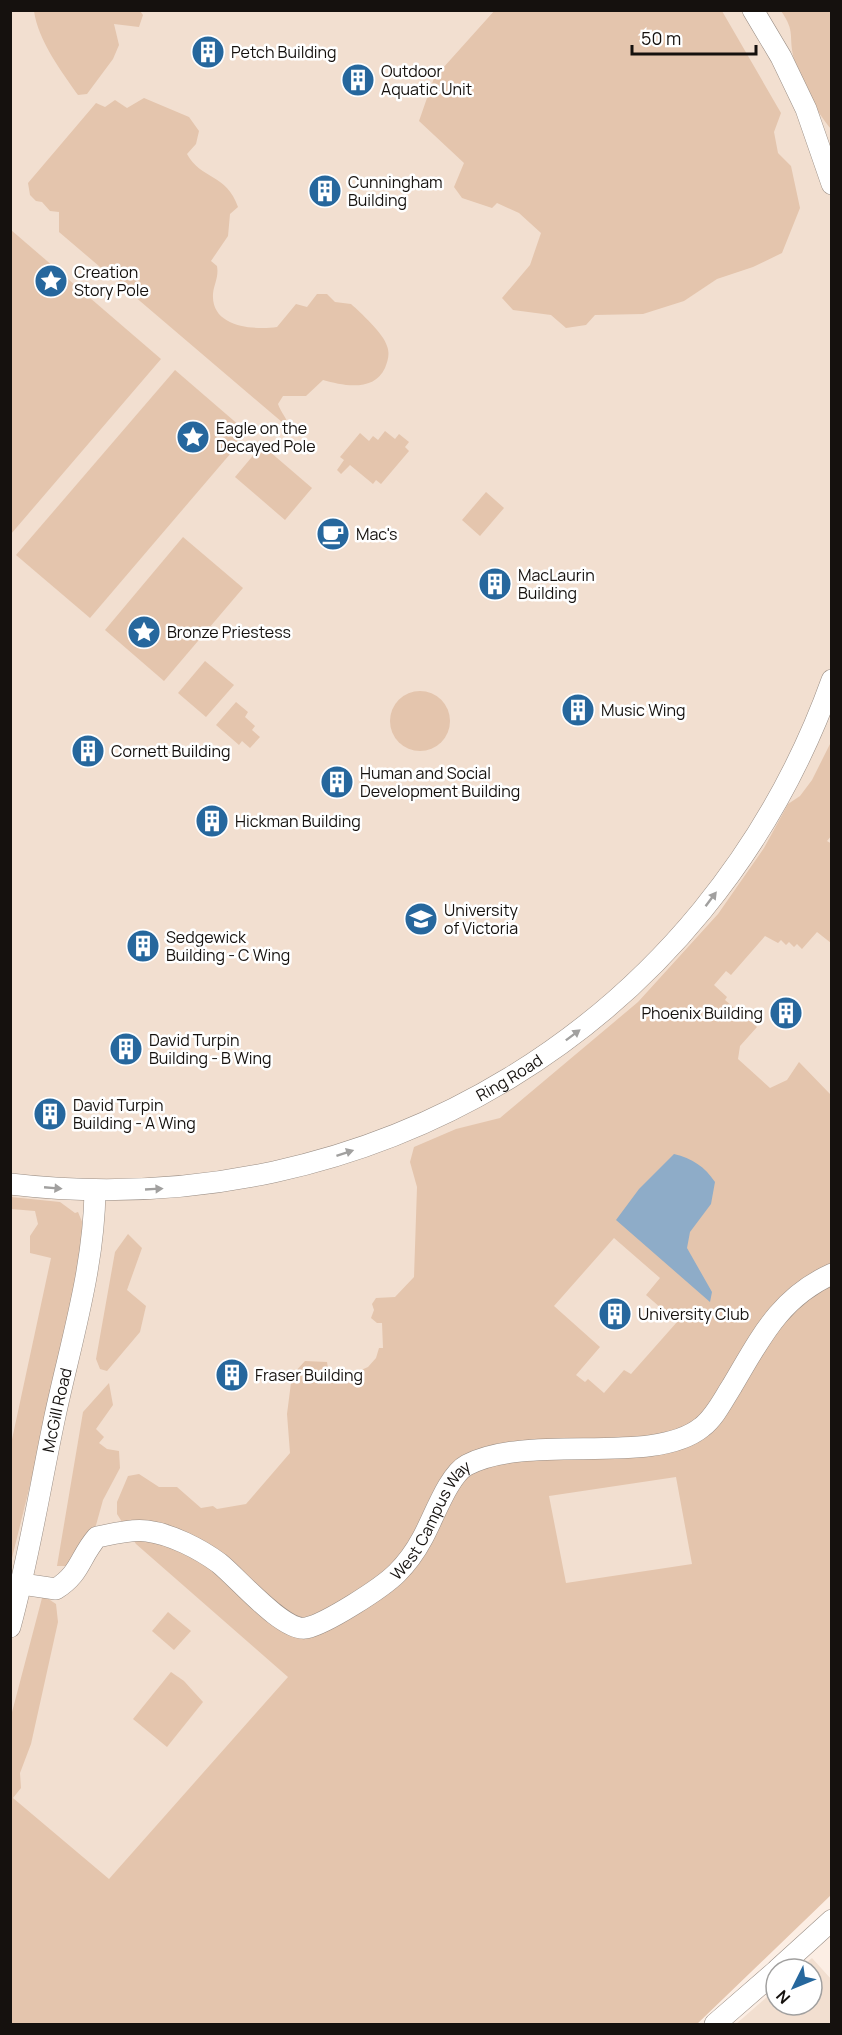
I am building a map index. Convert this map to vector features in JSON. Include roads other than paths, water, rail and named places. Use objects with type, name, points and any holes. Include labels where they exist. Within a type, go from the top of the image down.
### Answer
[{"type":"street","points":[[753,10],[831,151]]},
{"type":"street","points":[[806,109],[831,184]]},
{"type":"street","name":"Ring Road","points":[[10,1184],[95,1191],[228,1182],[308,1165],[394,1136],[451,1110],[522,1070],[566,1040],[632,986],[675,942],[737,865],[799,762],[831,681]]},
{"type":"street","name":"McGill Road","points":[[10,1627],[22,1584],[55,1416],[90,1257],[95,1191]]},
{"type":"street","name":"West Campus Way","points":[[22,1584],[56,1589],[77,1571],[88,1547],[97,1538],[146,1531],[194,1548],[217,1562],[286,1625],[305,1628],[332,1617],[396,1575],[416,1550],[448,1487],[463,1467],[483,1457],[503,1454],[668,1443],[702,1427],[719,1407],[775,1316],[802,1290],[831,1274]]},
{"type":"street","points":[[791,1957],[831,1920]]},
{"type":"street","points":[[715,2025],[764,1982]]},
{"type":"water","points":[[674,1154],[697,1164],[715,1182],[711,1204],[690,1232],[687,1248],[712,1292],[710,1302],[616,1220],[639,1189]]},
{"type":"place","name":"Petch Building","points":[[208,52]]},
{"type":"place","name":"Outdoor Aquatic Unit","points":[[358,80]]},
{"type":"place","name":"Cunningham Building","points":[[325,191]]},
{"type":"place","name":"Creation Story Pole","points":[[51,281]]},
{"type":"place","name":"Eagle on the Decayed Pole","points":[[193,437]]},
{"type":"place","name":"Mac's","points":[[333,534]]},
{"type":"place","name":"MacLaurin Building","points":[[495,584]]},
{"type":"place","name":"Bronze Priestess","points":[[144,632]]},
{"type":"place","name":"Music Wing","points":[[578,710]]},
{"type":"place","name":"Cornett Building","points":[[88,751]]},
{"type":"place","name":"Human and Social Development Building","points":[[337,782]]},
{"type":"place","name":"Hickman Building","points":[[212,821]]},
{"type":"place","name":"University of Victoria","points":[[421,919]]},
{"type":"place","name":"Sedgewick Building - C Wing","points":[[143,946]]},
{"type":"place","name":"Phoenix Building","points":[[786,1013]]},
{"type":"place","name":"David Turpin Building - B Wing","points":[[126,1049]]},
{"type":"place","name":"David Turpin Building - A Wing","points":[[50,1114]]},
{"type":"place","name":"University Club","points":[[615,1314]]},
{"type":"place","name":"Fraser Building","points":[[232,1375]]}]
